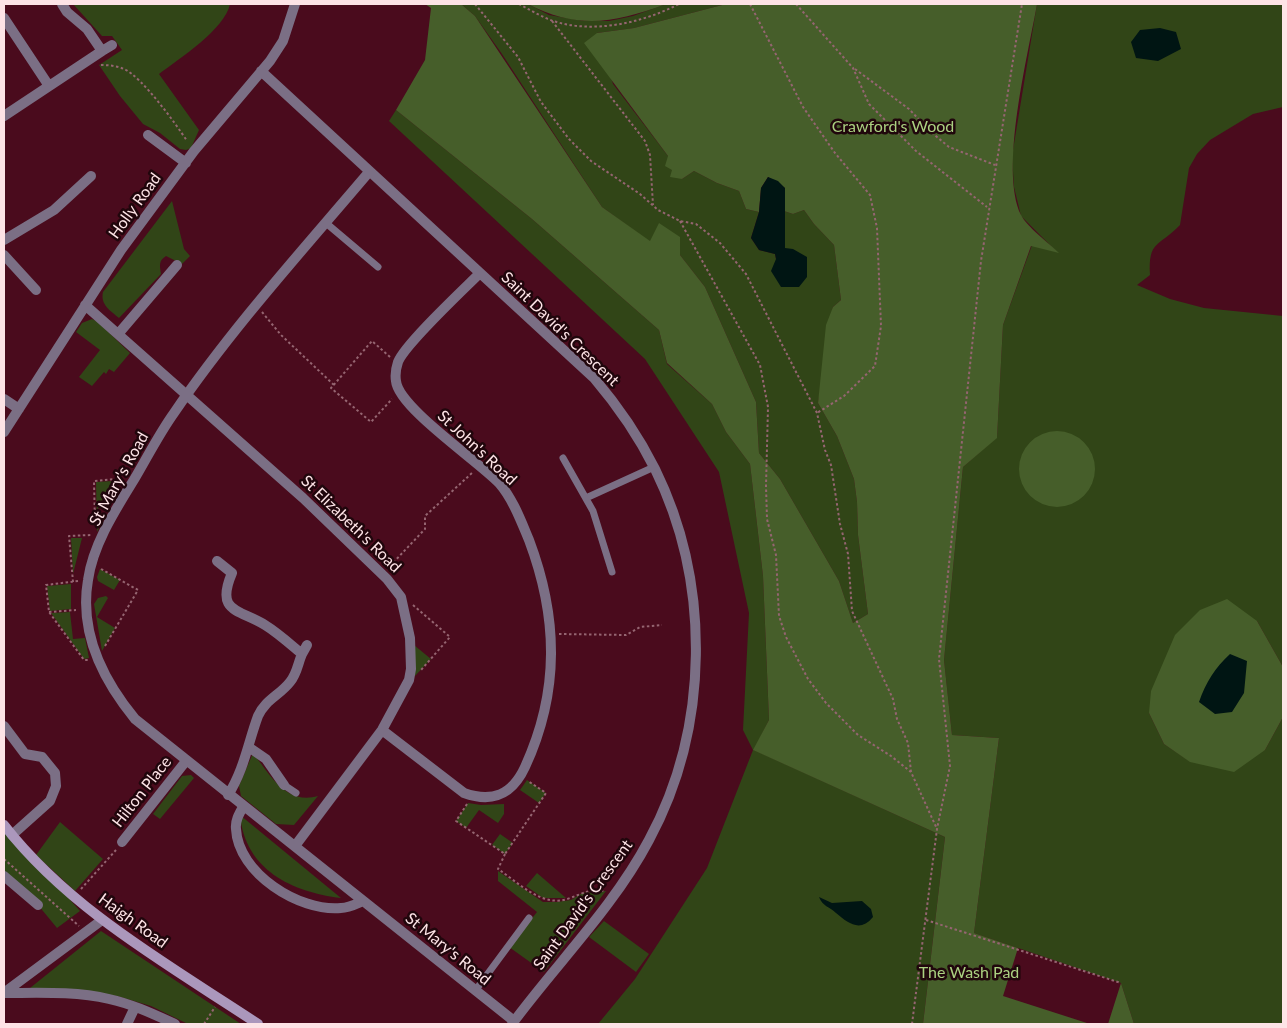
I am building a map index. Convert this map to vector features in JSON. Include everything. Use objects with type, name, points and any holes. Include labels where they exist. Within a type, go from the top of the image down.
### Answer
[{"type":"main road","name":"Haigh Road","points":[[4,825],[12,836],[50,875],[102,920],[258,1024]]},
{"type":"street","points":[[62,4],[86,29],[102,51]]},
{"type":"street","name":"Holly Road","points":[[4,432],[121,250],[194,151],[262,71],[283,41],[295,4]]},
{"type":"street","points":[[4,18],[49,86]]},
{"type":"street","points":[[4,116],[112,45]]},
{"type":"street","name":"Saint David's Crescent","points":[[262,71],[369,172],[594,378],[612,400],[654,467],[669,499],[688,569],[695,621],[694,691],[683,756],[669,794],[650,839],[616,891],[513,1023]]},
{"type":"street","points":[[148,135],[186,163]]},
{"type":"street","name":"St Mary's Road","points":[[369,172],[257,305],[172,414],[104,534],[88,580],[87,609],[97,659],[106,679],[135,719],[513,1023]]},
{"type":"street","points":[[4,240],[54,210],[91,176]]},
{"type":"street","points":[[4,255],[36,290]]},
{"type":"street","points":[[119,333],[177,265]]},
{"type":"street","points":[[399,391],[396,383],[398,363],[409,346],[480,273]]},
{"type":"street","name":"St Elizabeth's Road","points":[[85,305],[188,394],[302,498],[383,575],[401,597],[410,638],[411,669],[408,680],[382,730],[295,846]]},
{"type":"street","name":"St John's Road","points":[[399,391],[408,404],[499,484],[511,500],[540,568],[550,614],[552,657],[547,700],[535,740],[520,775],[511,788],[497,796],[472,796]]},
{"type":"street","points":[[4,399],[18,409]]},
{"type":"street","points":[[217,561],[232,573],[226,592],[231,607],[236,612],[264,624],[305,650],[290,684],[270,699],[258,715],[250,748],[236,783],[228,795]]},
{"type":"street","points":[[4,726],[25,754],[42,757],[56,768],[56,786],[50,801],[12,836]]},
{"type":"street","points":[[382,730],[464,793],[472,796]]},
{"type":"street","points":[[250,748],[266,759],[284,784]]},
{"type":"street","name":"Hilton Place","points":[[122,842],[186,761]]},
{"type":"street","points":[[243,807],[236,828],[239,843],[251,864],[275,889],[289,897],[324,907],[348,907],[363,901]]},
{"type":"street","points":[[4,876],[38,904]]},
{"type":"street","points":[[4,992],[102,920]]},
{"type":"street","points":[[4,992],[91,996],[135,1007],[174,1024]]},
{"type":"street","points":[[127,1024],[135,1007]]},
{"type":"lane","points":[[326,223],[378,267]]},
{"type":"lane","points":[[563,458],[593,511],[612,572]]},
{"type":"lane","points":[[586,498],[654,467]]},
{"type":"lane","points":[[284,784],[296,792]]},
{"type":"lane","points":[[475,991],[528,918]]},
{"type":"path","points":[[475,4],[518,58],[541,102],[568,139],[591,161],[658,210],[680,221],[696,224],[720,242],[746,274],[817,413],[825,450],[831,465],[840,524],[848,554],[852,611],[893,699],[897,719],[908,743],[912,772],[937,829]]},
{"type":"path","points":[[519,4],[552,21],[589,27],[623,23],[679,4]]},
{"type":"path","points":[[750,4],[803,107],[835,152],[870,195],[877,228],[881,326],[875,366],[844,396],[817,413]]},
{"type":"path","points":[[796,4],[853,68],[909,109],[931,132],[949,146],[996,165]]},
{"type":"path","points":[[912,1024],[937,829],[950,766],[939,659],[988,208],[1022,4]]},
{"type":"path","points":[[552,21],[645,141],[650,155],[652,205]]},
{"type":"path","points":[[87,61],[99,66],[117,67],[131,73],[180,130],[194,151]]},
{"type":"path","points":[[853,68],[870,104],[916,151],[988,208]]},
{"type":"path","points":[[680,221],[760,365],[768,407],[767,519],[776,555],[779,616],[786,637],[808,679],[826,703],[858,735],[912,772]]},
{"type":"path","points":[[257,305],[281,335],[334,385]]},
{"type":"path","points":[[398,363],[372,341],[332,388],[371,422],[399,391]]},
{"type":"path","points":[[383,575],[425,529],[425,516],[480,467]]},
{"type":"path","points":[[95,526],[94,481],[114,479],[130,486]]},
{"type":"path","points":[[73,582],[69,536],[104,534]]},
{"type":"path","points":[[88,580],[46,585],[49,612],[84,660],[97,659],[138,590],[92,564]]},
{"type":"path","points":[[401,597],[424,613],[450,637],[415,676],[408,680]]},
{"type":"path","points":[[49,612],[87,609]]},
{"type":"path","points":[[551,634],[626,635],[640,627],[662,625]]},
{"type":"path","points":[[520,775],[546,793],[505,854],[498,868],[543,900],[570,898],[585,890],[616,891]]},
{"type":"path","points":[[472,796],[456,821],[505,854]]},
{"type":"path","points":[[75,896],[122,842]]},
{"type":"path","points":[[4,859],[86,932]]},
{"type":"path","points":[[926,919],[1121,983]]},
{"type":"path","points":[[204,1024],[220,999]]},
{"type":"green space","points":[[73,4],[230,4],[226,14],[211,33],[159,74],[199,130],[191,148],[186,150],[180,149],[160,133],[143,124],[120,96],[99,65],[122,50],[112,36],[102,36]]},
{"type":"green space","name":"Crawford's Wood","points":[[425,4],[461,4],[475,16],[602,207],[650,241],[659,223],[680,237],[680,255],[705,287],[756,402],[759,453],[780,479],[839,581],[853,623],[868,614],[858,535],[854,479],[837,436],[818,403],[826,325],[833,307],[841,300],[834,245],[814,224],[804,210],[793,214],[784,211],[785,188],[768,177],[761,188],[759,212],[746,209],[739,191],[717,183],[694,171],[682,179],[670,177],[672,170],[665,166],[668,156],[584,43],[597,33],[634,28],[726,4],[1037,4],[1017,112],[1013,170],[1015,195],[1024,220],[1059,253],[1031,246],[1003,325],[997,438],[963,467],[944,660],[952,735],[999,738],[974,933],[1018,948],[1003,996],[1090,1024],[923,1024],[945,837],[753,750],[769,720],[763,576],[750,464],[726,432],[712,404],[667,363],[659,330],[532,219],[396,110],[425,60],[431,8]]},
{"type":"green space","points":[[461,4],[528,4],[549,15],[584,21],[609,21],[633,16],[666,4],[726,4],[634,28],[597,33],[613,84],[668,156],[673,170],[682,179],[694,171],[717,183],[739,191],[746,209],[759,212],[751,238],[759,250],[775,254],[776,259],[784,248],[784,211],[793,214],[804,210],[814,224],[834,245],[841,300],[833,307],[818,403],[837,436],[854,479],[858,535],[868,614],[853,623],[839,581],[780,479],[759,453],[756,402],[705,287],[680,255],[650,242],[602,207],[502,54],[475,16]]},
{"type":"green space","points":[[528,4],[666,4],[630,16],[597,21],[563,18]]},
{"type":"green space","points":[[1037,4],[1283,4],[1283,107],[1253,114],[1210,140],[1197,154],[1189,168],[1180,225],[1156,245],[1151,256],[1150,275],[1137,285],[1170,299],[1204,308],[1283,316],[1283,667],[1257,621],[1149,713],[1164,744],[1191,762],[1265,750],[1283,717],[1283,1024],[1134,1024],[1121,983],[974,933],[999,738],[952,735],[944,660],[963,467],[997,437],[1003,325],[1032,245],[1057,252],[1021,216],[1014,187],[1012,156]]},
{"type":"green space","points":[[396,110],[532,219],[659,330],[667,364],[712,404],[726,432],[750,464],[763,576],[769,720],[754,750],[945,837],[923,1024],[598,1024],[635,979],[707,868],[753,750],[743,730],[749,613],[719,472],[645,359],[389,121]]},
{"type":"green space","points":[[172,201],[184,249],[190,256],[182,264],[166,256],[163,258],[160,264],[161,274],[119,318],[103,301],[103,292]]},
{"type":"green space","points":[[92,319],[98,322],[130,353],[114,372],[109,369],[106,374],[104,372],[92,386],[79,377],[100,350],[76,332],[82,323]]},
{"type":"green space","points":[[1057,431],[1071,434],[1084,442],[1092,455],[1095,469],[1092,483],[1084,496],[1071,504],[1057,507],[1043,504],[1030,496],[1022,483],[1019,469],[1022,455],[1030,442],[1043,434]]},
{"type":"green space","points":[[112,481],[97,511],[105,516],[97,532],[96,482]]},
{"type":"green space","points":[[71,538],[82,538],[73,574]]},
{"type":"green space","points":[[100,569],[120,580],[114,590],[98,581],[97,577]]},
{"type":"green space","points":[[71,584],[71,609],[50,611],[47,586]]},
{"type":"green space","points":[[106,596],[108,598],[97,617],[115,628],[102,651],[94,604],[98,598]]},
{"type":"green space","points":[[1227,599],[1257,621],[1283,667],[1283,717],[1265,750],[1234,772],[1190,762],[1164,744],[1149,713],[1151,691],[1175,635],[1200,610]]},
{"type":"green space","points":[[70,612],[73,639],[85,638],[89,658],[84,659],[51,613]]},
{"type":"green space","points":[[414,645],[431,659],[415,676]]},
{"type":"green space","points":[[253,753],[273,779],[288,792],[307,798],[318,796],[294,825],[276,824],[241,796],[239,786]]},
{"type":"green space","points":[[191,775],[194,778],[160,819],[153,814],[182,776]]},
{"type":"green space","points":[[527,780],[546,793],[539,803],[520,790]]},
{"type":"green space","points":[[468,803],[481,805],[504,804],[504,814],[498,823],[479,810],[466,828],[456,821]]},
{"type":"green space","points":[[240,815],[341,898],[305,890],[289,884],[274,875],[261,864],[251,850],[244,834]]},
{"type":"green space","points":[[60,822],[103,859],[75,891],[36,855]]},
{"type":"green space","points":[[4,825],[80,911],[57,928],[38,905],[4,876]]},
{"type":"green space","points":[[500,834],[513,843],[505,854],[492,845]]},
{"type":"green space","points":[[498,871],[543,902],[571,900],[582,893],[606,891],[544,972],[509,947],[537,912],[498,881]]},
{"type":"green space","points":[[537,873],[566,898],[543,898],[526,886]]},
{"type":"green space","points":[[604,921],[649,954],[636,972],[589,937]]},
{"type":"green space","points":[[101,931],[241,1024],[188,1024],[151,1006],[117,996],[30,988]]},
{"type":"green space","points":[[1121,983],[1134,1024],[1108,1024]]},
{"type":"shaded area","points":[[1160,28],[1176,32],[1181,49],[1158,61],[1136,58],[1131,42],[1140,30]]},
{"type":"shaded area","points":[[768,177],[778,181],[785,188],[785,248],[793,249],[807,257],[807,277],[799,287],[781,287],[771,271],[776,259],[775,254],[759,250],[751,238],[759,212],[761,188]]},
{"type":"shaded area","points":[[1230,654],[1247,661],[1244,693],[1232,712],[1215,714],[1199,702],[1212,676]]},
{"type":"shaded area","points":[[819,897],[832,903],[862,901],[871,909],[873,917],[863,925],[854,925],[824,905]]},
{"type":"park label","name":"The Wash Pad","points":[[969,973]]}]
